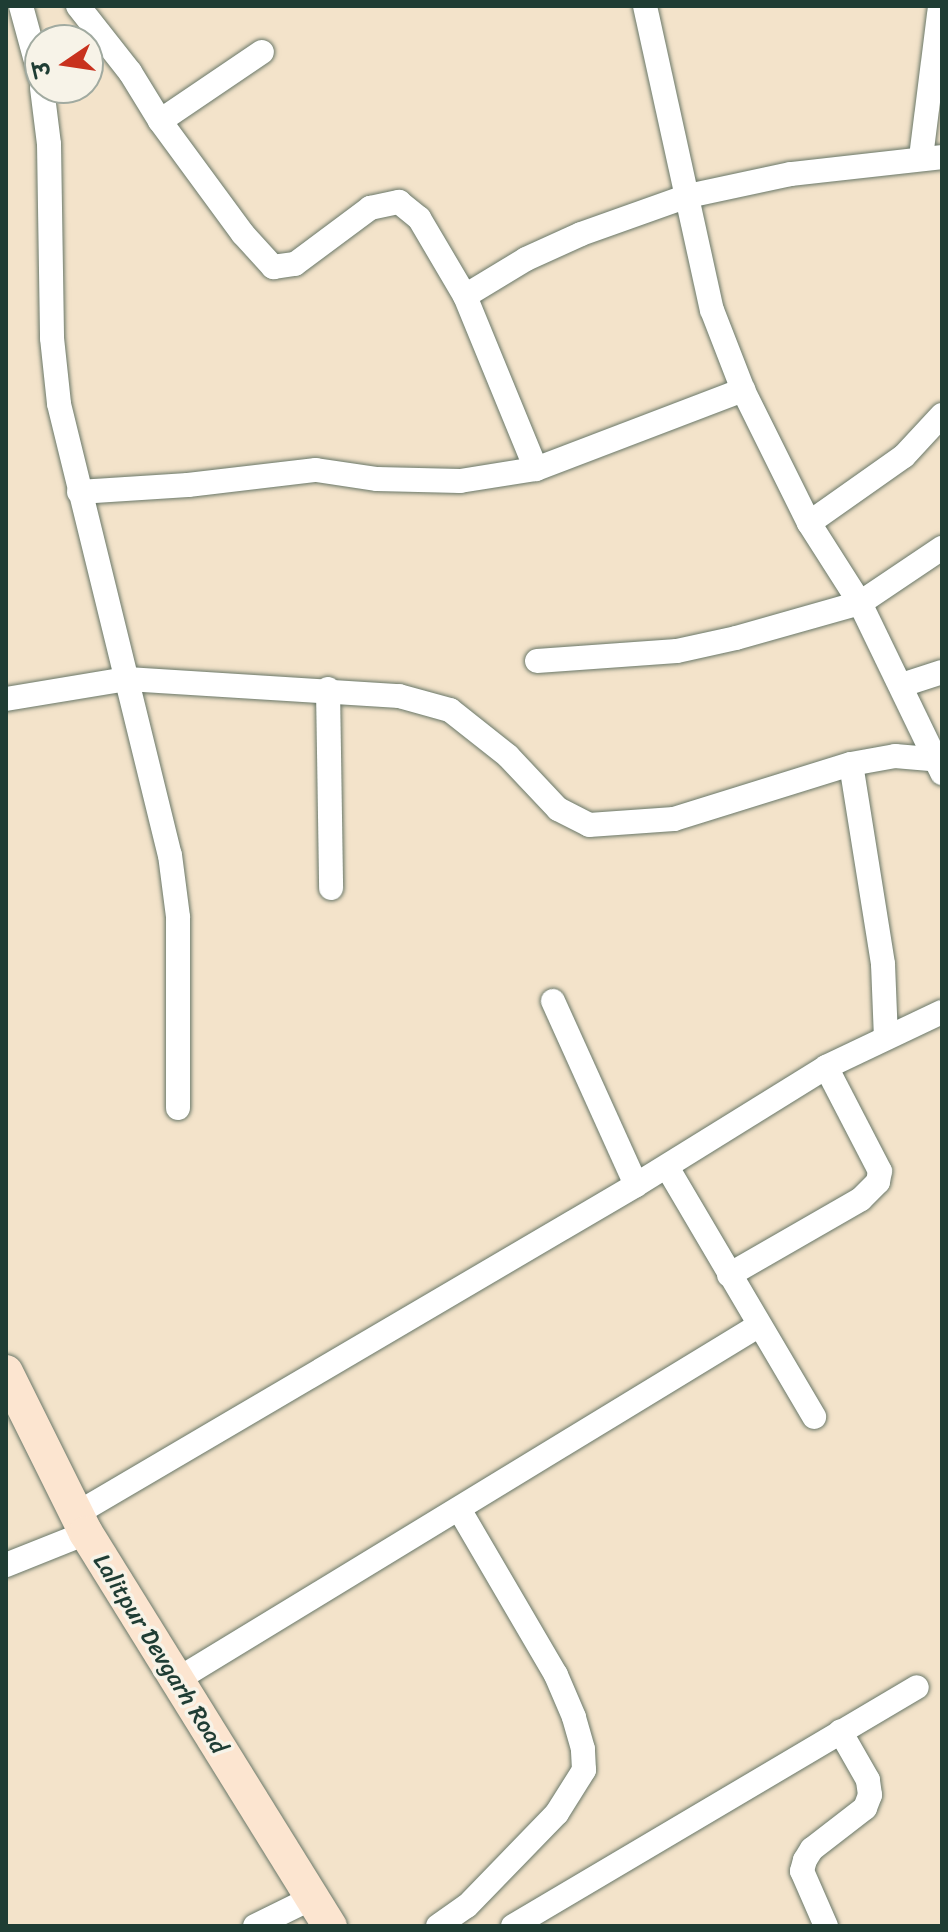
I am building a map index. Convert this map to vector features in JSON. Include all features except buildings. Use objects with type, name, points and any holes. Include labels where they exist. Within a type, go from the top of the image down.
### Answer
[{"type":"main road","name":"Lalitpur Devgarh Road","points":[[6,1372],[81,1524],[175,1681],[321,1912]]},
{"type":"street","points":[[78,6],[130,72],[160,121],[243,234],[273,267],[295,264],[370,208],[399,202],[419,218],[465,296],[536,469]]},
{"type":"street","points":[[645,6],[712,310],[743,390],[809,523],[860,603],[941,765]]},
{"type":"street","points":[[465,296],[526,259],[581,234],[688,196],[791,174],[932,157],[940,6]]},
{"type":"street","points":[[160,121],[262,52]]},
{"type":"street","points":[[44,104],[49,144],[52,338],[59,404],[170,855],[178,917],[178,1108]]},
{"type":"street","points":[[79,492],[188,485],[316,470],[377,479],[460,481],[536,469],[743,390]]},
{"type":"street","points":[[809,523],[904,456],[942,415]]},
{"type":"street","points":[[537,661],[677,651],[860,603],[942,548]]},
{"type":"street","points":[[902,685],[942,672]]},
{"type":"street","points":[[6,699],[127,679],[328,689],[399,696],[450,710],[508,756],[558,809],[589,825],[674,819],[851,764],[895,756],[941,765]]},
{"type":"street","points":[[328,689],[331,888]]},
{"type":"street","points":[[851,764],[883,964],[886,1038]]},
{"type":"street","points":[[553,1001],[636,1185]]},
{"type":"street","points":[[6,1565],[81,1524],[826,1067],[942,1012]]},
{"type":"street","points":[[729,1275],[861,1199],[878,1182],[880,1171],[826,1067]]},
{"type":"street","points":[[667,1167],[814,1417]]},
{"type":"street","points":[[175,1681],[758,1326]]},
{"type":"street","points":[[438,1926],[467,1906],[557,1813],[584,1770],[580,1738],[556,1675],[459,1509]]},
{"type":"street","points":[[513,1926],[917,1687]]},
{"type":"street","points":[[826,1926],[802,1871],[805,1860],[812,1849],[865,1808],[870,1795],[868,1780],[840,1731]]},
{"type":"street","points":[[255,1926],[321,1912]]}]
